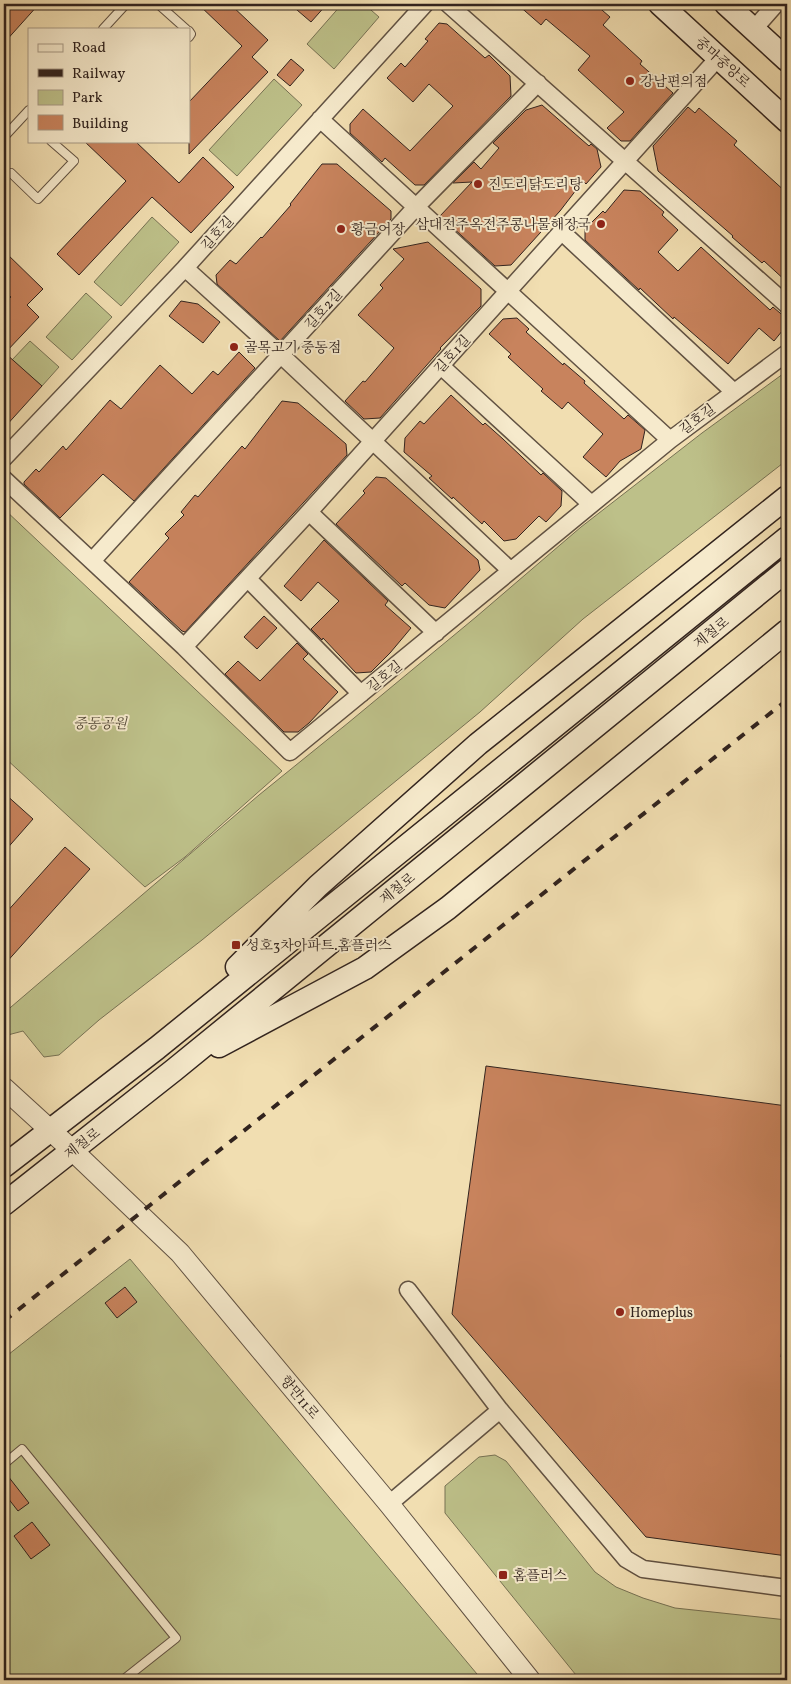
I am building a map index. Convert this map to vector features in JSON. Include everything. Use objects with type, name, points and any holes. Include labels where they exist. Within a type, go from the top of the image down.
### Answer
[{"type":"main road","name":"중마중앙로","points":[[660,4],[787,121]]},
{"type":"main road","points":[[726,4],[787,60]]},
{"type":"main road","points":[[157,1048],[318,886],[478,744],[787,497]]},
{"type":"main road","name":"제철로","points":[[4,1166],[157,1048],[787,538]]},
{"type":"main road","name":"제철로","points":[[4,1204],[174,1070],[787,570]]},
{"type":"main road","points":[[174,1070],[365,968],[448,908],[787,631]]},
{"type":"street","name":"길호길","points":[[4,458],[186,268],[424,4]]},
{"type":"street","points":[[448,4],[787,305]]},
{"type":"street","points":[[754,29],[776,4]]},
{"type":"street","name":"길호1길","points":[[184,647],[509,292],[718,58]]},
{"type":"street","name":"길호2길","points":[[92,561],[416,207],[538,84]]},
{"type":"street","points":[[320,119],[670,440]]},
{"type":"street","points":[[562,232],[734,392]]},
{"type":"street","points":[[186,268],[510,570]]},
{"type":"street","name":"길호길","points":[[4,479],[184,647],[290,752],[670,440],[787,353]]},
{"type":"street","points":[[441,366],[591,504]]},
{"type":"street","points":[[309,512],[436,633]]},
{"type":"street","points":[[248,579],[362,694]]},
{"type":"street","name":"항만11로","points":[[4,1088],[180,1253],[389,1504],[530,1680]]},
{"type":"street","points":[[408,1290],[500,1410],[626,1559],[643,1569],[787,1588]]},
{"type":"street","points":[[389,1504],[500,1410]]},
{"type":"lane","points":[[104,28],[126,4]]},
{"type":"lane","points":[[158,4],[185,28]]},
{"type":"lane","points":[[4,137],[27,116]]},
{"type":"lane","points":[[11,173],[38,199],[74,161],[52,142]]},
{"type":"lane","points":[[4,1464],[22,1449],[176,1638],[123,1680]]},
{"type":"green space","points":[[342,4],[364,4],[379,17],[334,69],[307,44]]},
{"type":"green space","points":[[274,79],[302,105],[237,176],[209,150]]},
{"type":"green space","points":[[152,217],[179,242],[121,306],[94,282]]},
{"type":"green space","points":[[86,293],[112,317],[72,360],[46,337]]},
{"type":"green space","points":[[30,341],[59,367],[42,386],[12,360]]},
{"type":"green space","points":[[787,371],[787,460],[583,619],[480,712],[202,940],[99,1020],[59,1055],[44,1057],[23,1031],[4,1036],[4,1013],[259,795],[476,617],[581,527],[702,433]]},
{"type":"green space","name":"중동공원","points":[[4,509],[282,771],[185,857],[145,887],[4,757]]},
{"type":"green space","points":[[130,1259],[482,1680],[4,1680],[4,1358]]},
{"type":"green space","points":[[495,1455],[506,1461],[595,1572],[616,1587],[675,1608],[787,1620],[787,1680],[580,1680],[445,1513],[445,1486],[479,1457]]},
{"type":"building","points":[[4,4],[39,4],[4,43]]},
{"type":"building","points":[[198,4],[230,4],[268,40],[252,57],[268,72],[189,154],[190,101],[242,46]]},
{"type":"building","points":[[290,4],[327,4],[311,22]]},
{"type":"building","points":[[517,4],[595,4],[610,17],[603,25],[642,61],[640,64],[673,93],[630,141],[621,141],[607,128],[624,112],[578,70],[590,56],[546,19],[541,25]]},
{"type":"building","points":[[439,23],[447,24],[485,58],[489,55],[510,76],[511,96],[424,185],[415,185],[385,158],[382,162],[350,133],[350,124],[363,109],[410,151],[453,106],[429,84],[413,102],[387,78],[401,63],[405,67],[428,41],[425,39]]},
{"type":"building","points":[[291,59],[304,70],[290,86],[277,75]]},
{"type":"building","points":[[542,105],[589,146],[591,144],[597,149],[601,167],[586,184],[583,181],[560,211],[511,265],[495,266],[440,216],[472,182],[453,183],[474,162],[481,169],[499,148],[493,143],[526,110]]},
{"type":"building","points":[[688,107],[695,113],[699,108],[737,141],[734,145],[787,193],[787,282],[764,261],[762,263],[658,171],[653,146]]},
{"type":"building","points":[[85,142],[136,142],[179,183],[203,157],[234,187],[191,233],[152,197],[79,275],[57,254],[126,181]]},
{"type":"building","points":[[322,164],[337,164],[391,211],[391,219],[280,341],[217,284],[216,275],[230,260],[236,264],[262,238],[291,205]]},
{"type":"building","points":[[624,190],[640,191],[664,212],[662,215],[678,230],[658,252],[678,271],[701,247],[770,310],[773,307],[787,319],[787,325],[774,341],[759,328],[728,364],[674,317],[673,319],[640,288],[639,290],[585,240],[585,229],[603,211],[605,213]]},
{"type":"building","points":[[428,242],[481,289],[481,306],[440,348],[380,418],[364,419],[345,401],[363,381],[365,382],[394,348],[358,315],[383,288],[380,285],[404,259],[393,249]]},
{"type":"building","points":[[4,251],[43,289],[27,305],[39,317],[5,353],[42,386],[4,428],[4,304],[11,297],[4,290]]},
{"type":"building","points":[[181,301],[198,304],[220,322],[203,343],[169,316]]},
{"type":"building","points":[[517,318],[529,329],[526,332],[563,365],[564,363],[585,381],[584,383],[624,419],[628,415],[645,430],[641,449],[620,461],[606,477],[583,457],[603,434],[568,402],[562,409],[541,391],[543,389],[508,357],[511,354],[489,334],[503,319]]},
{"type":"building","points":[[239,352],[255,368],[134,501],[103,474],[60,518],[24,484],[36,469],[39,472],[63,446],[66,450],[110,400],[121,409],[160,365],[192,394],[213,371],[218,375]]},
{"type":"building","points":[[451,395],[483,425],[485,423],[541,475],[543,473],[562,491],[561,506],[546,522],[539,516],[516,539],[504,541],[484,521],[482,524],[453,497],[452,499],[429,478],[432,476],[404,452],[405,438],[420,421],[424,424]]},
{"type":"building","points":[[282,401],[298,403],[346,444],[347,455],[185,632],[182,631],[129,582],[169,538],[165,534],[184,515],[181,512],[195,495],[198,497],[242,446],[245,449]]},
{"type":"building","points":[[376,477],[386,478],[478,560],[480,570],[445,608],[429,605],[405,583],[402,586],[336,524],[365,493],[363,491]]},
{"type":"building","points":[[324,540],[388,601],[385,605],[411,628],[371,672],[356,673],[323,638],[322,640],[311,629],[339,601],[318,582],[301,601],[284,586]]},
{"type":"building","points":[[264,616],[277,628],[257,649],[244,637]]},
{"type":"building","points":[[297,643],[308,654],[303,659],[338,692],[298,732],[284,732],[225,674],[238,661],[260,681]]},
{"type":"building","points":[[4,793],[33,819],[4,852]]},
{"type":"building","points":[[65,847],[90,869],[4,965],[4,915]]},
{"type":"building","name":"Homeplus","points":[[486,1066],[787,1106],[787,1309],[781,1357],[787,1357],[787,1556],[646,1537],[452,1314]]},
{"type":"building","points":[[125,1287],[137,1302],[117,1318],[105,1303]]},
{"type":"building","points":[[4,1471],[29,1503],[18,1511],[4,1493]]},
{"type":"building","points":[[32,1522],[50,1545],[31,1559],[14,1536]]},
{"type":"railway","points":[[4,1321],[787,700]]},
{"type":"place","name":"강남편의점","points":[[630,81]]},
{"type":"place","name":"진도리닭도리탕","points":[[478,184]]},
{"type":"place","name":"삼대전주옥전주콩나물해장국","points":[[601,224]]},
{"type":"place","name":"황금어장","points":[[341,229]]},
{"type":"place","name":"골목고기 중동점","points":[[234,347]]},
{"type":"place","name":"성호3차아파트.홈플러스","points":[[236,945]]},
{"type":"place","name":"Homeplus","points":[[620,1312]]},
{"type":"place","name":"홈플러스","points":[[503,1575]]}]
